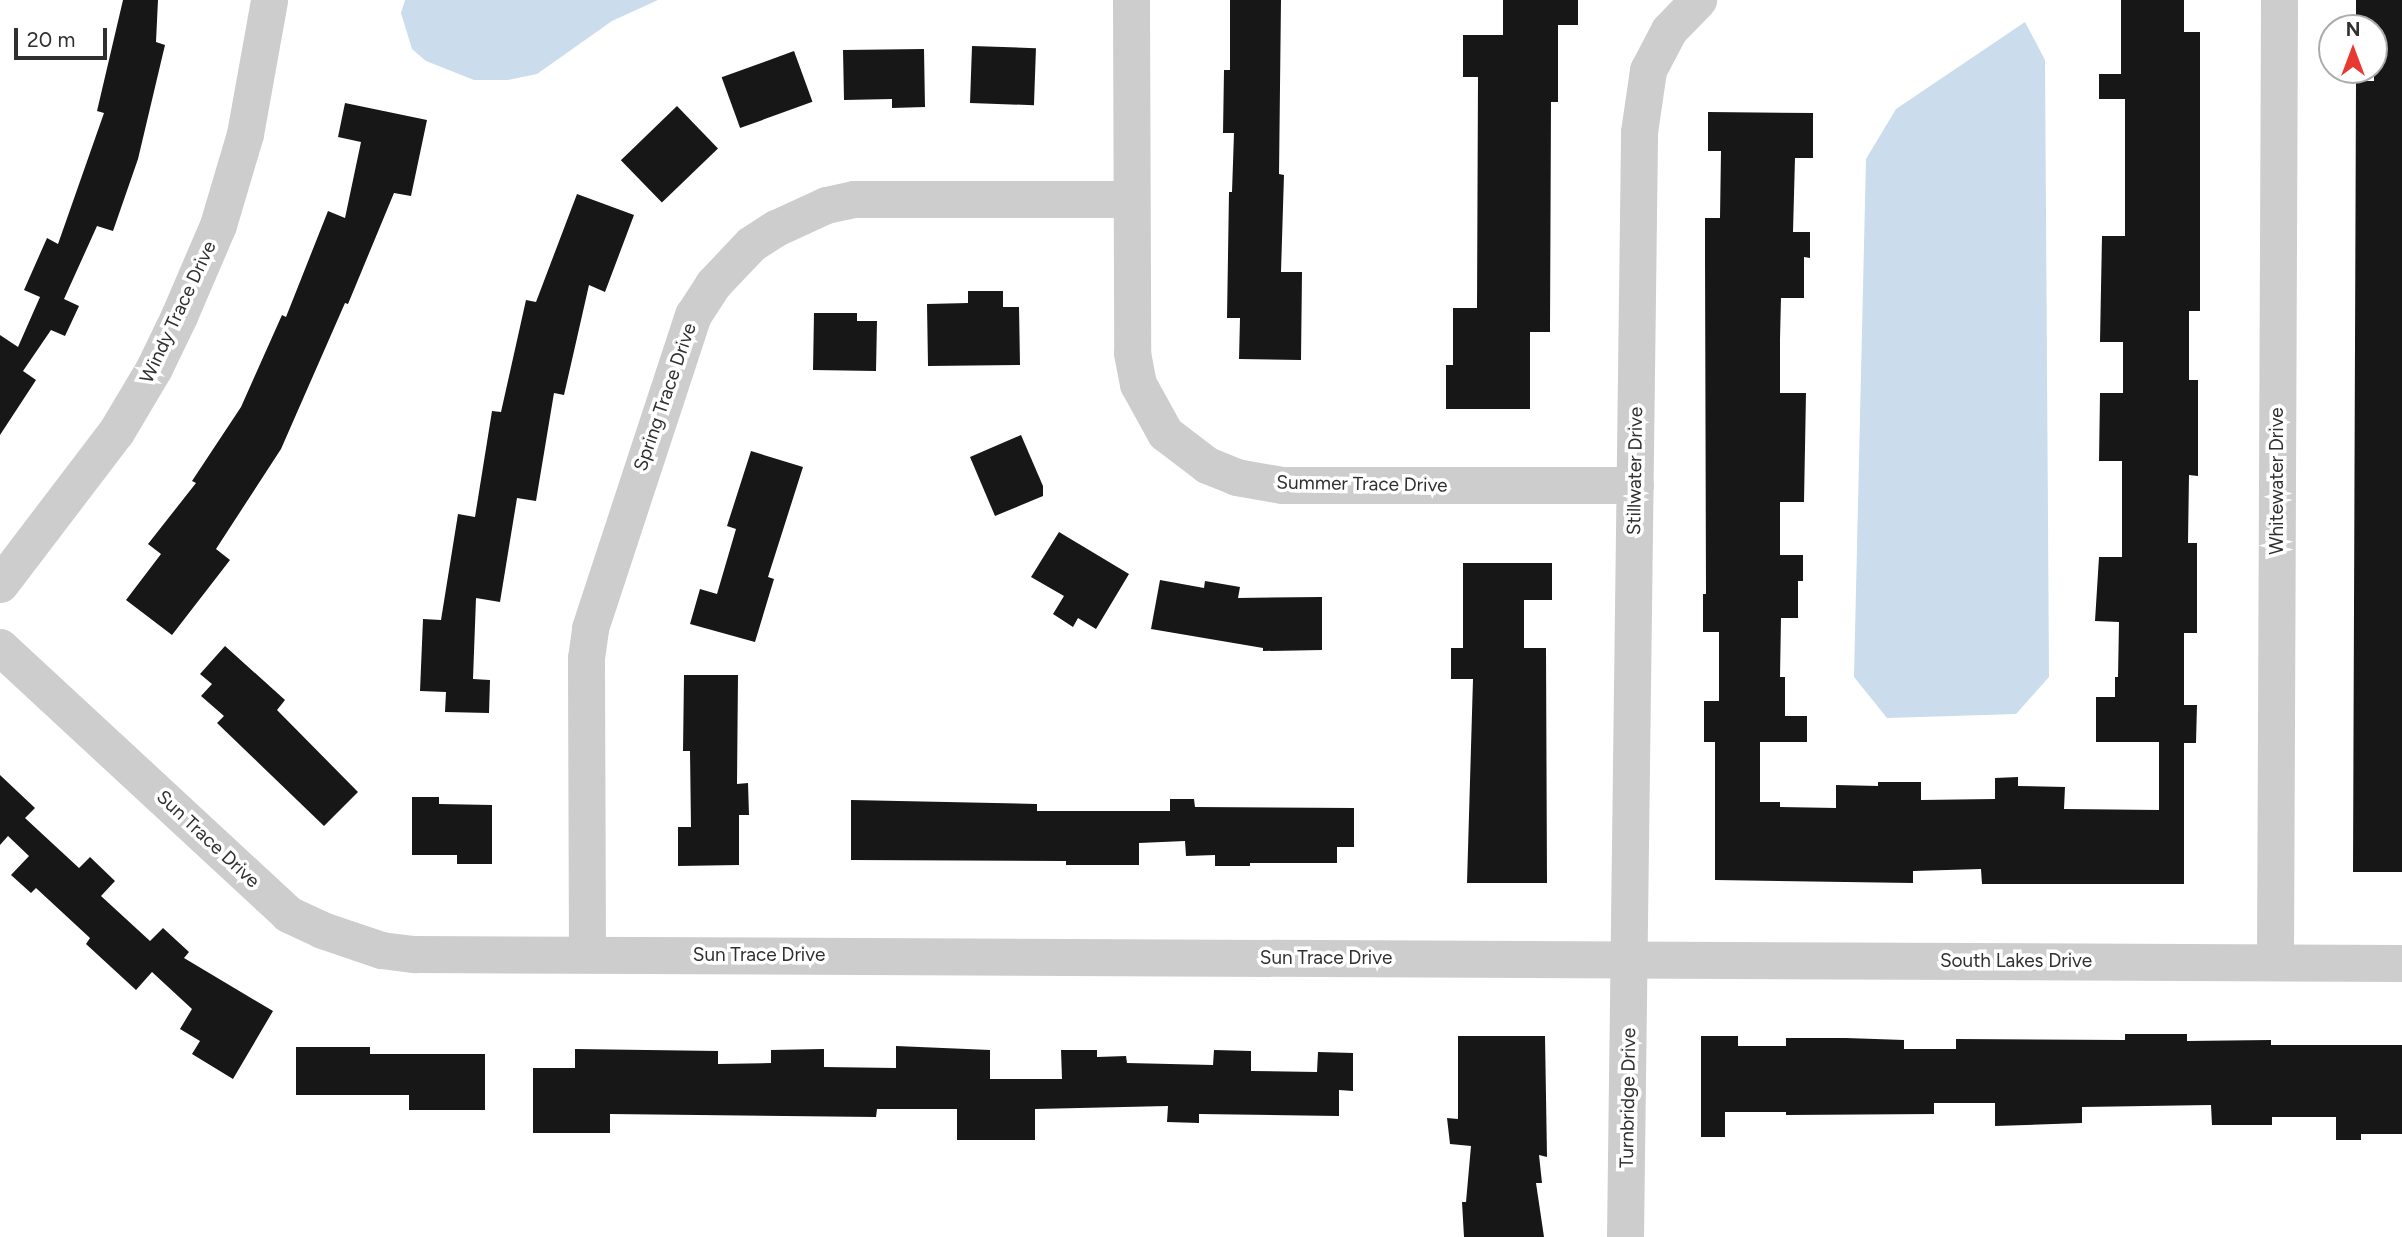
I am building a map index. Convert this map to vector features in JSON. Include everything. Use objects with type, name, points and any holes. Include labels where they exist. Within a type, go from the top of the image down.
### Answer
[{"type":"street","name":"Windy Trace Drive","points":[[0,584],[116,432],[154,368],[179,316],[218,225],[245,134],[269,0]]},
{"type":"street","name":"Summer Trace Drive","points":[[1131,0],[1132,353],[1138,384],[1166,433],[1207,465],[1236,477],[1282,485],[1635,485]]},
{"type":"street","name":"Stillwater Drive","points":[[1630,959],[1639,132],[1648,70],[1669,30],[1698,0]]},
{"type":"street","name":"Whitewater Drive","points":[[2275,962],[2279,0]]},
{"type":"street","name":"Spring Trace Drive","points":[[587,954],[586,658],[590,628],[692,315],[713,284],[751,244],[776,228],[826,205],[855,199],[1131,199]]},
{"type":"street","name":"Sun Trace Drive","points":[[0,648],[288,914],[321,930],[381,950],[416,954],[1630,959]]},
{"type":"street","name":"South Lakes Drive","points":[[1630,959],[2402,963]]},
{"type":"street","name":"Turnbridge Drive","points":[[1625,1237],[1630,959]]},
{"type":"water","points":[[405,0],[658,0],[612,21],[537,74],[508,80],[474,80],[426,61],[412,49],[401,13]]},
{"type":"water","points":[[2025,22],[2045,60],[2049,677],[2016,714],[1887,718],[1854,677],[1866,159],[1896,109]]},
{"type":"building","points":[[123,0],[158,0],[156,42],[165,45],[138,159],[113,231],[97,226],[64,299],[79,306],[65,336],[51,330],[23,371],[36,380],[0,435],[0,335],[18,347],[40,297],[24,290],[47,238],[58,244],[104,113],[97,111]]},
{"type":"building","points":[[1230,0],[1281,0],[1279,174],[1284,175],[1281,272],[1302,272],[1301,360],[1239,359],[1240,318],[1227,318],[1229,192],[1232,192],[1234,133],[1223,133],[1224,70],[1230,70]]},
{"type":"building","points":[[1503,0],[1578,0],[1578,25],[1558,25],[1558,102],[1551,102],[1550,332],[1530,332],[1530,409],[1446,409],[1446,365],[1453,365],[1453,308],[1477,308],[1478,77],[1463,77],[1463,35],[1503,35]]},
{"type":"building","points":[[2121,0],[2184,0],[2184,32],[2200,32],[2200,311],[2189,311],[2189,380],[2198,380],[2198,476],[2189,475],[2188,543],[2197,543],[2197,633],[2184,633],[2184,705],[2197,705],[2196,743],[2184,743],[2184,884],[1982,884],[1981,869],[1913,871],[1913,883],[1715,880],[1715,742],[1704,742],[1704,701],[1719,701],[1719,632],[1703,632],[1703,594],[1706,594],[1705,218],[1720,218],[1721,151],[1708,151],[1708,112],[1813,113],[1813,158],[1795,158],[1793,232],[1810,232],[1810,258],[1804,257],[1804,298],[1781,298],[1780,339],[1780,393],[1806,393],[1804,502],[1780,502],[1780,555],[1803,555],[1803,581],[1798,581],[1798,618],[1781,618],[1780,677],[1785,677],[1785,716],[1807,716],[1807,742],[1760,742],[1760,802],[1780,802],[1780,807],[1836,808],[1836,785],[1878,786],[1878,782],[1921,782],[1921,800],[1995,799],[1995,778],[2018,777],[2018,786],[2065,787],[2064,809],[2159,810],[2159,742],[2096,742],[2096,697],[2115,697],[2115,677],[2118,677],[2119,622],[2095,621],[2099,557],[2122,557],[2122,461],[2099,461],[2100,393],[2123,393],[2123,342],[2100,342],[2102,236],[2125,236],[2125,99],[2099,99],[2099,74],[2121,74]]},
{"type":"building","points":[[2356,0],[2402,0],[2402,872],[2353,872],[2356,84],[2388,84],[2388,14],[2356,14]]},
{"type":"building","points":[[972,46],[1036,48],[1034,105],[970,103]]},
{"type":"building","points":[[924,49],[925,107],[892,108],[892,99],[844,100],[843,50]]},
{"type":"building","points":[[794,51],[812,102],[740,128],[722,77]]},
{"type":"building","points":[[345,103],[427,120],[411,196],[394,193],[348,304],[345,303],[281,449],[216,549],[230,560],[172,635],[126,600],[161,554],[148,544],[196,483],[192,481],[241,407],[282,315],[286,317],[328,211],[345,218],[361,142],[338,137]]},
{"type":"building","points":[[677,106],[718,148],[662,203],[621,160]]},
{"type":"building","points":[[577,194],[634,215],[605,292],[589,285],[564,395],[554,393],[536,501],[517,498],[500,602],[476,598],[473,679],[490,680],[489,713],[445,712],[446,692],[420,691],[423,619],[441,620],[458,514],[475,517],[492,411],[501,412],[526,300],[536,302]]},
{"type":"building","points":[[968,291],[1003,291],[1003,307],[1019,307],[1020,365],[928,366],[927,304],[968,303]]},
{"type":"building","points":[[814,313],[857,313],[857,321],[877,321],[876,371],[813,370]]},
{"type":"building","points":[[1021,435],[1043,486],[1043,496],[995,516],[970,457]]},
{"type":"building","points":[[751,451],[803,467],[768,577],[774,579],[755,642],[690,624],[700,589],[717,594],[736,529],[727,526]]},
{"type":"building","points":[[1059,532],[1129,574],[1096,629],[1078,618],[1073,627],[1053,614],[1064,596],[1031,577]]},
{"type":"building","points":[[1463,563],[1552,563],[1552,600],[1524,600],[1524,648],[1546,648],[1547,883],[1467,883],[1473,679],[1451,679],[1451,648],[1463,648]]},
{"type":"building","points":[[1160,580],[1204,588],[1205,581],[1240,587],[1238,598],[1322,597],[1322,650],[1263,651],[1263,648],[1151,629]]},
{"type":"building","points":[[225,646],[285,700],[277,710],[358,792],[324,826],[217,723],[224,716],[201,696],[212,684],[200,674]]},
{"type":"building","points":[[684,675],[738,675],[737,784],[748,783],[749,815],[739,815],[739,865],[678,866],[678,827],[691,827],[690,751],[683,751]]},
{"type":"building","points":[[0,775],[35,808],[25,818],[79,868],[90,857],[115,881],[101,896],[150,941],[163,928],[189,952],[184,958],[273,1011],[233,1079],[192,1054],[200,1041],[180,1029],[192,1009],[152,972],[136,990],[86,944],[90,938],[36,888],[31,893],[11,875],[29,856],[8,836],[0,845]]},
{"type":"building","points":[[412,797],[439,797],[439,804],[492,805],[492,864],[457,864],[457,855],[412,855]]},
{"type":"building","points":[[1170,799],[1194,799],[1195,807],[1354,808],[1354,847],[1337,847],[1337,863],[1250,863],[1250,866],[1215,866],[1215,855],[1186,856],[1185,841],[1139,843],[1139,865],[1066,865],[1066,861],[851,860],[851,800],[1037,804],[1037,811],[1170,811]]},
{"type":"building","points":[[2125,1034],[2187,1034],[2187,1041],[2271,1040],[2271,1045],[2402,1045],[2402,1134],[2361,1134],[2361,1140],[2336,1140],[2336,1117],[2272,1117],[2272,1125],[2212,1125],[2211,1105],[2082,1107],[2082,1123],[1995,1126],[1995,1103],[1934,1103],[1934,1114],[1786,1115],[1786,1112],[1725,1112],[1725,1137],[1701,1137],[1701,1036],[1738,1036],[1738,1046],[1786,1046],[1786,1038],[1846,1038],[1904,1040],[1904,1049],[1956,1049],[1956,1039],[2125,1040]]},
{"type":"building","points":[[1458,1036],[1545,1036],[1547,1157],[1539,1155],[1542,1183],[1536,1183],[1544,1237],[1464,1237],[1462,1202],[1466,1202],[1471,1146],[1450,1144],[1447,1118],[1458,1119]]},
{"type":"building","points":[[896,1046],[990,1050],[990,1079],[1062,1079],[1061,1050],[1097,1050],[1097,1057],[1126,1056],[1127,1063],[1213,1065],[1214,1050],[1251,1051],[1251,1071],[1317,1072],[1318,1052],[1353,1053],[1353,1091],[1339,1090],[1339,1116],[1199,1114],[1199,1123],[1167,1122],[1168,1106],[1035,1109],[1035,1140],[957,1140],[957,1109],[877,1109],[876,1117],[610,1114],[610,1133],[533,1133],[533,1068],[575,1068],[575,1049],[718,1051],[718,1064],[771,1063],[771,1050],[824,1049],[824,1067],[896,1068]]},
{"type":"building","points":[[296,1047],[370,1047],[370,1054],[485,1054],[485,1110],[409,1110],[409,1095],[296,1095]]}]
